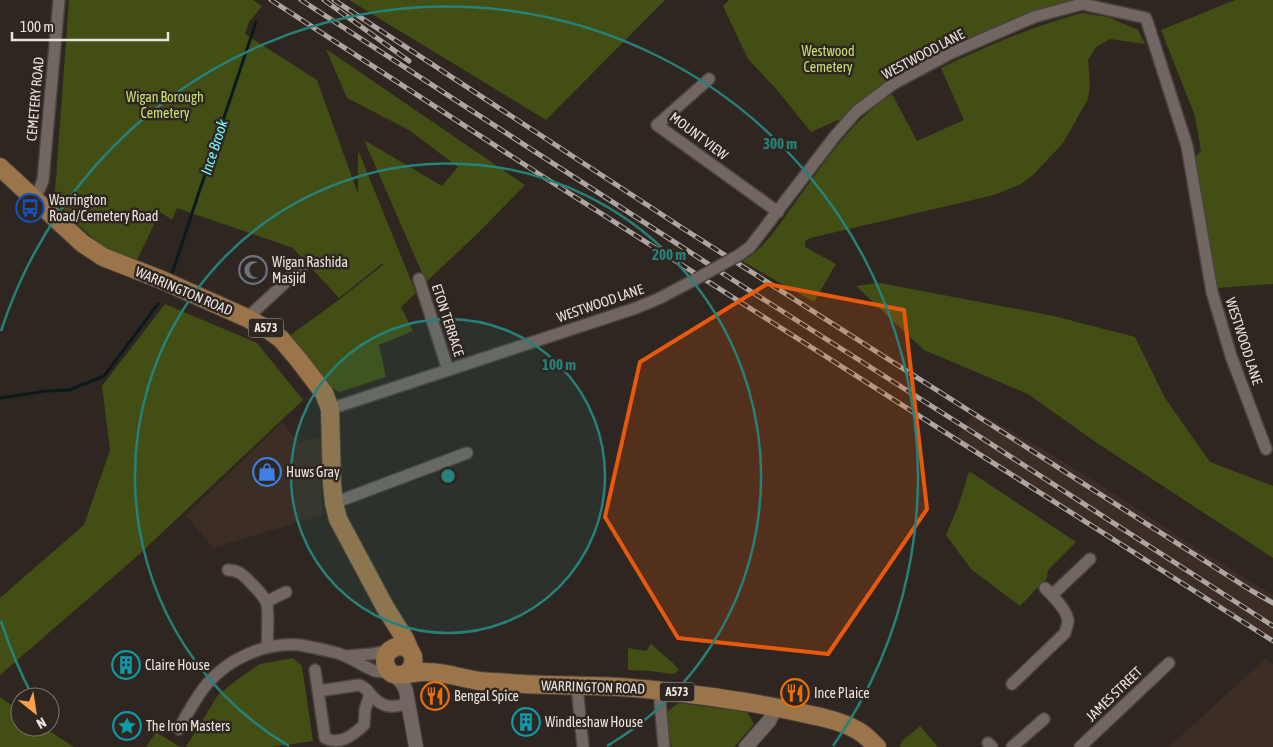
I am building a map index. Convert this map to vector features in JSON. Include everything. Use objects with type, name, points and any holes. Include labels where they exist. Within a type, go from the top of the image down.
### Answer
[{"type":"main road","name":"WARRINGTON ROAD","points":[[0,167],[82,243],[103,257],[162,280],[247,318],[281,339],[324,393],[330,409],[332,484],[338,519],[410,651],[449,674]]},
{"type":"main road","name":"WARRINGTON ROAD","points":[[385,607],[390,628],[389,651]]},
{"type":"main road","name":"A573","points":[[397,673],[386,664],[385,660],[389,651],[398,646],[410,651]]},
{"type":"main road","points":[[397,673],[410,670],[414,661],[410,651]]},
{"type":"main road","name":"WARRINGTON ROAD","points":[[397,673],[426,672],[449,674],[480,681],[659,690],[746,702],[826,719],[844,725],[863,734],[877,747]]},
{"type":"street","name":"CEMETERY ROAD","points":[[33,198],[43,180],[59,0]]},
{"type":"street","name":"WESTWOOD LANE","points":[[330,409],[636,308],[696,279],[750,247],[835,136],[856,112],[893,84],[951,54],[1034,18],[1082,4],[1146,18],[1187,146],[1212,292],[1231,356],[1266,449]]},
{"type":"street","name":"MOUNT VIEW","points":[[709,79],[657,125],[778,212]]},
{"type":"street","points":[[247,318],[303,266]]},
{"type":"street","name":"ETON TERRACE","points":[[419,279],[448,370]]},
{"type":"street","points":[[334,503],[467,453]]},
{"type":"street","points":[[1012,684],[1064,632],[1068,621],[1066,614],[1048,592],[1090,559]]},
{"type":"street","points":[[228,570],[238,571],[263,596],[268,609],[268,647]]},
{"type":"street","points":[[266,602],[286,592]]},
{"type":"street","points":[[179,729],[198,696],[219,672],[251,652],[268,647],[298,645],[346,656],[361,665],[377,671],[397,673],[404,688],[416,747]]},
{"type":"street","points":[[346,656],[389,651]]},
{"type":"street","name":"JAMES STREET","points":[[1080,747],[1169,663]]},
{"type":"street","points":[[315,670],[325,738],[331,741],[349,738],[364,725],[365,710],[370,694]]},
{"type":"street","points":[[318,691],[358,685],[365,687],[380,704],[393,707],[408,704]]},
{"type":"street","points":[[577,686],[583,747]]},
{"type":"street","points":[[659,690],[664,747]]},
{"type":"street","points":[[746,747],[769,721],[776,708]]},
{"type":"street","points":[[1012,747],[1044,719]]},
{"type":"highlighted area","points":[[767,284],[904,310],[927,509],[828,654],[678,638],[605,517],[640,362]]},
{"type":"shaded area","points":[[975,410],[1054,456],[1273,595],[1273,643],[954,442]]},
{"type":"shaded area","points":[[282,422],[298,442],[321,438],[322,515],[213,548],[186,515]]},
{"type":"shaded area","points":[[1265,659],[1273,664],[1273,747],[1169,747]]},
{"type":"green space","name":"Wigan Borough Cemetery","points":[[69,0],[253,0],[262,6],[249,22],[245,34],[317,80],[358,194],[358,150],[416,293],[401,307],[413,331],[379,345],[386,377],[339,392],[321,381],[288,337],[340,299],[383,265],[383,263],[339,298],[293,248],[177,208],[172,220],[160,212],[136,262],[103,247],[68,216],[55,192]]},
{"type":"green space","points":[[349,0],[665,0],[546,120]]},
{"type":"green space","name":"Westwood Cemetery","points":[[729,0],[1083,0],[951,53],[856,112],[811,132],[777,90],[748,59],[723,6]]},
{"type":"green space","points":[[1235,0],[1273,0],[1273,284],[1217,288],[1215,286],[1197,182],[1198,173],[1192,160],[1201,151],[1195,116],[1161,30]]},
{"type":"green space","points":[[1082,13],[1108,17],[1138,30],[1145,44],[1110,39],[1096,47],[1088,60],[1090,85],[1088,99],[1063,143],[1033,175],[1021,184],[994,195],[810,238],[805,241],[805,247],[836,264],[814,302],[742,261],[756,252],[768,239],[848,132],[876,105],[892,94],[917,141],[964,120],[941,68],[1010,37]]},
{"type":"green space","points":[[326,49],[525,185],[426,282],[364,140],[442,186],[458,167],[409,130],[347,98]]},
{"type":"green space","points":[[880,283],[1054,316],[1135,337],[1165,398],[1210,462],[1273,486],[1273,558],[1097,443],[1028,394],[924,350],[856,286]]},
{"type":"green space","points":[[165,304],[257,343],[303,400],[134,559],[0,675],[0,598],[84,525],[110,450],[102,386]]},
{"type":"green space","points":[[969,471],[1076,542],[1048,570],[1047,578],[1020,606],[971,569],[946,535],[959,504]]},
{"type":"green space","points":[[651,644],[679,670],[674,674],[628,670],[628,648],[646,651]]},
{"type":"green space","points":[[293,658],[302,666],[313,741],[271,747],[186,747],[218,695],[260,664]]},
{"type":"green space","points":[[0,697],[10,704],[10,737],[58,737],[74,747],[0,747]]},
{"type":"green space","points":[[679,703],[747,712],[754,724],[734,747],[672,747],[667,713]]},
{"type":"green space","points":[[920,726],[938,747],[900,747],[902,741]]},
{"type":"green space","points":[[156,732],[180,747],[146,747]]},
{"type":"waterway","name":"Ince Brook","points":[[172,273],[256,22]]},
{"type":"waterway","name":"Ince Brook","points":[[0,398],[47,391],[69,390],[104,376],[158,304]]},
{"type":"railway","points":[[271,0],[539,174],[1273,641]]},
{"type":"railway","points":[[301,0],[1273,626]]},
{"type":"railway","points":[[324,0],[409,61]]},
{"type":"railway","points":[[334,0],[687,231],[1273,603]]},
{"type":"place","name":"Warrington Road/Cemetery Road","points":[[30,208]]},
{"type":"place","name":"Wigan Rashida Masjid","points":[[253,270]]},
{"type":"place","name":"Huws Gray","points":[[267,472]]},
{"type":"place","name":"Claire House","points":[[126,665]]},
{"type":"place","name":"Ince Plaice","points":[[795,693]]},
{"type":"place","name":"Bengal Spice","points":[[435,696]]},
{"type":"place","name":"Windleshaw House","points":[[526,722]]},
{"type":"place","name":"The Iron Masters","points":[[127,726]]}]
